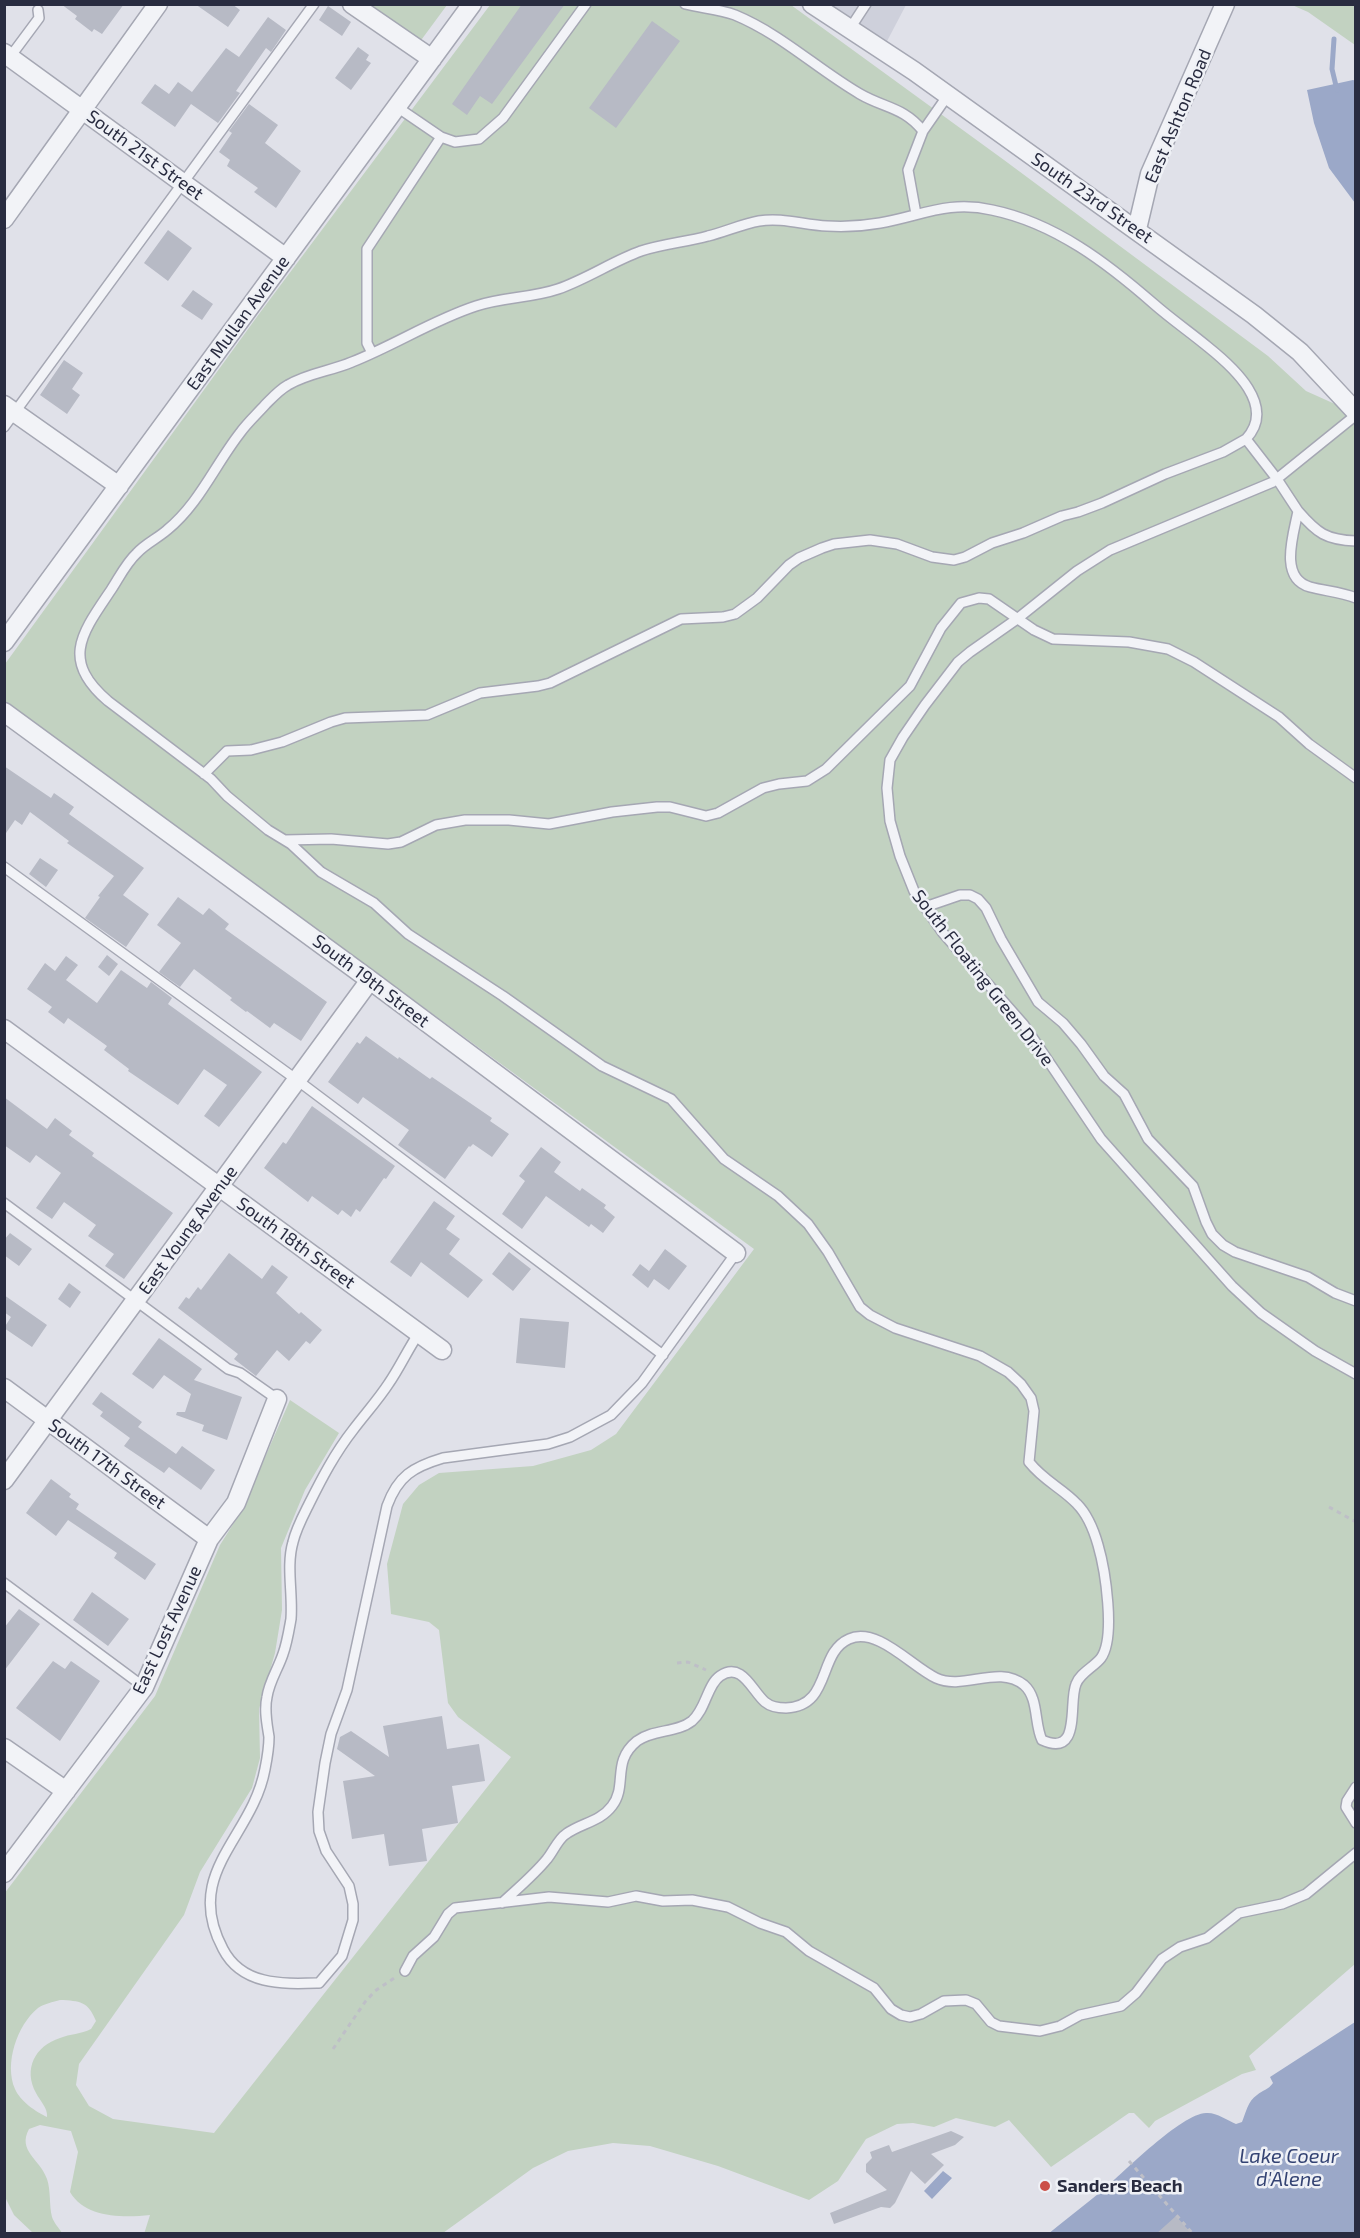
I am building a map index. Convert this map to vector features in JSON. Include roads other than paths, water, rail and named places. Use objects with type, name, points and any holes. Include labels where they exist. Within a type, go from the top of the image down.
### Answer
[{"type":"street","points":[[4,219],[158,4]]},
{"type":"street","points":[[352,4],[432,59]]},
{"type":"street","name":"East Mullan Avenue","points":[[4,642],[472,4]]},
{"type":"street","name":"South 23rd Street","points":[[812,4],[948,95],[1254,315],[1300,352],[1356,413]]},
{"type":"street","name":"East Ashton Road","points":[[1137,229],[1150,174],[1225,4]]},
{"type":"street","name":"South 21st Street","points":[[7,55],[285,258]]},
{"type":"street","points":[[10,408],[119,486]]},
{"type":"street","name":"South 19th Street","points":[[4,712],[370,980],[736,1253]]},
{"type":"street","name":"East Young Avenue","points":[[4,1480],[370,980]]},
{"type":"street","name":"South 18th Street","points":[[4,1029],[442,1350]]},
{"type":"street","name":"South 17th Street","points":[[4,1388],[209,1539]]},
{"type":"street","name":"East Lost Avenue","points":[[4,1873],[144,1687],[209,1539],[236,1503],[277,1399]]},
{"type":"street","points":[[4,1748],[66,1791]]},
{"type":"lane","points":[[4,427],[10,408],[184,184],[314,4]]},
{"type":"lane","points":[[397,107],[441,137],[455,142],[479,139],[503,118],[586,4]]},
{"type":"lane","points":[[685,4],[732,14],[761,27],[862,94],[904,113],[913,119],[922,131]]},
{"type":"lane","points":[[849,30],[866,4]]},
{"type":"lane","points":[[7,55],[39,18],[38,10]]},
{"type":"lane","points":[[916,213],[908,170],[922,131],[948,95]]},
{"type":"lane","points":[[372,353],[367,343],[368,249],[441,137]]},
{"type":"lane","points":[[204,774],[227,751],[251,750],[282,742],[345,718],[427,715],[480,693],[550,683],[681,620],[735,614],[747,607],[799,558],[834,544],[883,541],[932,557],[954,560],[965,557],[992,543],[1112,499],[1222,452],[1250,436],[1256,421],[1255,402],[1239,375],[1133,284],[1054,231],[1029,220],[987,208],[947,208],[916,213],[882,223],[849,226],[826,226],[778,219],[751,222],[710,236],[639,252],[556,290],[495,300],[445,317],[347,364],[307,375],[285,386],[238,435],[192,506],[170,529],[135,554],[80,639],[79,660],[88,678],[100,693],[204,774],[255,820],[285,840],[321,872],[374,903],[408,934],[503,996],[585,1054],[624,1078],[662,1093],[671,1099],[724,1159],[778,1196],[808,1224],[828,1252],[860,1306],[870,1315],[895,1328],[957,1347],[1008,1372],[1031,1398],[1034,1411],[1029,1462],[1038,1473],[1079,1505],[1089,1522],[1098,1546],[1110,1618],[1106,1647],[1101,1657],[1076,1684],[1072,1721],[1065,1739],[1059,1744],[1053,1745],[1042,1740],[1038,1732],[1032,1698],[1026,1687],[1014,1679],[1003,1677],[949,1683],[916,1666],[881,1642],[864,1636],[852,1637],[842,1642],[835,1650],[819,1688],[810,1700],[800,1705],[777,1708],[766,1703],[750,1682],[740,1674],[729,1672],[718,1677],[710,1689],[705,1706],[692,1720],[682,1727],[667,1729],[639,1739],[624,1754],[619,1789],[613,1805],[601,1817],[565,1834],[546,1861],[502,1904]]},
{"type":"lane","name":"South Floating Green Drive","points":[[1356,413],[1277,478],[1264,486],[1110,550],[1077,571],[958,662],[925,705],[890,760],[887,788],[890,821],[900,856],[910,882],[925,907],[943,933],[1024,1025],[1101,1139],[1232,1286],[1261,1313],[1314,1351],[1356,1374]]},
{"type":"lane","points":[[1246,439],[1277,478],[1298,511],[1321,535],[1356,541]]},
{"type":"lane","points":[[1298,511],[1291,554],[1292,570],[1295,576],[1304,585],[1356,598]]},
{"type":"lane","points":[[285,840],[331,839],[388,844],[400,842],[436,825],[465,820],[509,820],[549,824],[612,812],[657,807],[679,809],[706,816],[718,813],[763,788],[807,781],[826,769],[910,686],[941,628],[961,603],[970,599],[989,599],[1034,630],[1053,639],[1129,642],[1168,649],[1194,662],[1279,717],[1309,744],[1356,778]]},
{"type":"lane","points":[[4,867],[297,1080],[663,1355]]},
{"type":"lane","points":[[925,907],[960,895],[970,895],[978,899],[986,908],[1001,939],[1038,1002],[1063,1023],[1104,1076],[1124,1094],[1148,1139],[1193,1186],[1212,1234],[1223,1245],[1235,1252],[1302,1274],[1335,1293],[1356,1301]]},
{"type":"lane","points":[[4,1203],[228,1369],[240,1373],[277,1399]]},
{"type":"lane","points":[[419,1333],[402,1357],[390,1382],[330,1462],[292,1543],[290,1620],[283,1654],[266,1697],[269,1741],[265,1769],[259,1791],[248,1816],[217,1869],[210,1889],[209,1906],[214,1932],[226,1956],[243,1972],[261,1981],[280,1984],[319,1983],[342,1956],[353,1920],[353,1904],[349,1886],[326,1851],[320,1831],[318,1812],[331,1734],[347,1690],[387,1506],[393,1491],[404,1476],[428,1462],[548,1444],[593,1426],[611,1415],[629,1399],[663,1355],[736,1253]]},
{"type":"lane","points":[[4,1583],[144,1687]]},
{"type":"lane","points":[[1356,1787],[1346,1807],[1356,1823]]},
{"type":"lane","points":[[405,1971],[413,1956],[434,1937],[448,1914],[455,1908],[549,1897],[608,1902],[636,1896],[663,1901],[692,1899],[728,1907],[760,1923],[786,1932],[818,1957],[858,1977],[874,1988],[891,2009],[901,2014],[910,2017],[921,2014],[944,2001],[966,2000],[976,2004],[991,2022],[999,2026],[1040,2031],[1060,2026],[1080,2015],[1121,2006],[1136,1993],[1162,1959],[1179,1947],[1207,1938],[1239,1913],[1257,1907],[1282,1904],[1306,1894],[1356,1853]]},
{"type":"water","points":[[1356,81],[1355,203],[1329,168],[1314,123],[1307,90]]},
{"type":"water","name":"Lake Coeur d'Alene","points":[[1355,2022],[1355,2233],[1048,2234],[1182,2123],[1206,2113],[1218,2115],[1236,2124],[1242,2122],[1251,2100],[1273,2083],[1270,2077]]},
{"type":"water","points":[[943,2171],[952,2178],[932,2199],[924,2191]]},
{"type":"waterway","points":[[1334,39],[1332,69],[1337,90]]},
{"type":"place","name":"Sanders Beach","points":[[1045,2186]]}]
